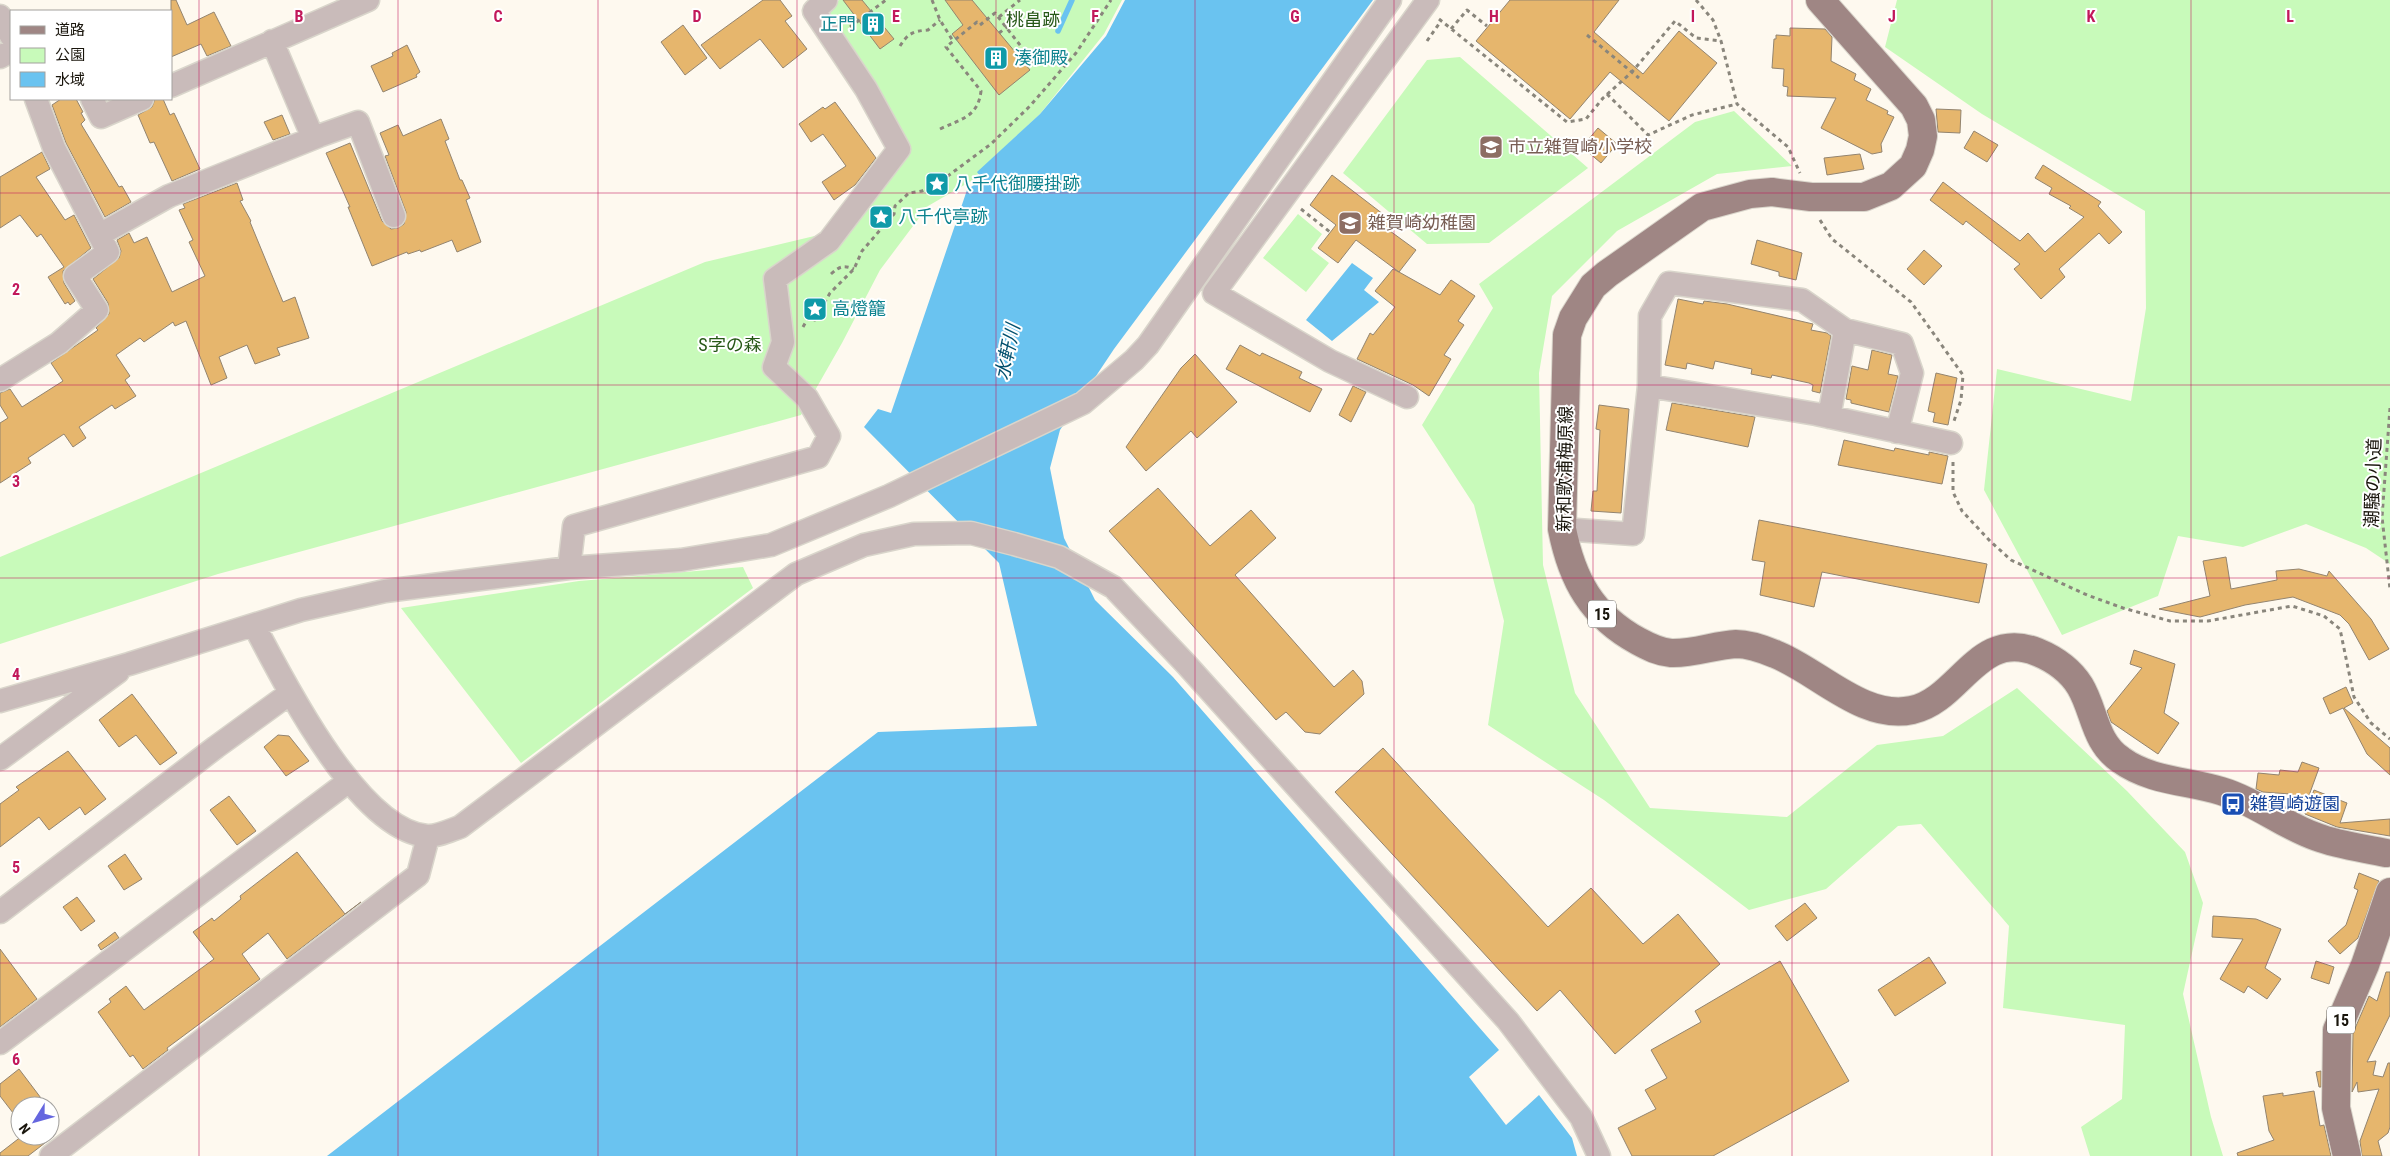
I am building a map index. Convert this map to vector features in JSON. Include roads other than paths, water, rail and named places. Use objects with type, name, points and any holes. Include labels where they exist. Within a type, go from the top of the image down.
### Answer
[{"type":"main road","name":"新和歌浦梅原線","points":[[1820,0],[1907,96],[1921,120],[1923,136],[1913,166],[1901,178],[1878,193],[1864,197],[1810,197],[1772,192],[1750,194],[1702,207],[1607,274],[1584,298],[1573,318],[1567,335],[1562,529],[1567,557],[1576,578],[1589,600],[1608,622],[1652,649],[1671,653],[1705,650],[1736,644],[1760,648],[1790,660],[1848,698],[1892,710],[1911,710],[1930,704],[1982,657],[2007,648],[2034,651],[2058,662],[2080,686],[2098,734],[2119,759],[2145,773],[2223,791],[2316,837],[2388,857]]},
{"type":"main road","name":"15","points":[[2346,1156],[2336,1108],[2337,1030],[2365,965],[2390,892]]},
{"type":"street","points":[[172,86],[368,0]]},
{"type":"street","points":[[569,568],[574,526],[818,457],[829,436],[807,398],[774,367],[784,342],[775,279],[829,241],[899,149],[866,89],[814,10],[826,0]]},
{"type":"street","points":[[0,701],[129,664],[301,610],[385,591],[569,568],[681,560],[771,545],[889,496],[1083,403],[1134,360],[1148,345],[1390,0]]},
{"type":"street","points":[[1407,397],[1330,361],[1214,293],[1424,5]]},
{"type":"street","points":[[0,16],[10,34]]},
{"type":"street","points":[[272,42],[313,138],[358,122],[394,216]]},
{"type":"street","points":[[0,380],[59,343],[97,310],[75,276],[108,252],[54,148],[36,100]]},
{"type":"street","points":[[92,100],[101,117],[140,100]]},
{"type":"street","points":[[99,235],[169,196],[319,136]]},
{"type":"street","points":[[1562,529],[1633,534],[1648,386],[1650,316],[1669,283],[1802,300],[1845,330],[1902,344],[1912,372],[1897,432]]},
{"type":"street","points":[[1829,417],[1845,330]]},
{"type":"street","points":[[1648,386],[1829,417],[1951,443]]},
{"type":"street","points":[[254,625],[290,694],[349,781],[380,814],[400,828],[428,836],[460,827],[796,574],[864,546],[914,534],[971,533],[1059,558],[1113,587],[1192,671],[1508,1021],[1581,1117],[1599,1156]]},
{"type":"street","points":[[0,759],[129,664]]},
{"type":"street","points":[[0,912],[216,747],[290,694]]},
{"type":"street","points":[[0,1043],[349,781]]},
{"type":"street","points":[[51,1156],[418,875],[428,836]]},
{"type":"water","name":"水軒川","points":[[1125,0],[1373,0],[1114,349],[1060,430],[1050,468],[1064,538],[1095,600],[1173,677],[1499,1050],[1469,1077],[1506,1125],[1539,1095],[1572,1138],[1577,1156],[327,1156],[878,732],[1037,726],[999,563],[864,427],[878,409],[891,413],[967,190],[982,179],[977,172],[1040,114],[1106,36]]},
{"type":"water","points":[[1352,263],[1373,278],[1364,290],[1379,302],[1332,341],[1306,320]]},
{"type":"waterway","points":[[1058,31],[1072,0]]},
{"type":"place","name":"正門","points":[[873,24]]},
{"type":"place","name":"湊御殿","points":[[996,58]]},
{"type":"place","name":"市立雑賀崎小学校","points":[[1491,147]]},
{"type":"place","name":"八千代御腰掛跡","points":[[937,184]]},
{"type":"place","name":"八千代亭跡","points":[[881,217]]},
{"type":"place","name":"雑賀崎幼稚園","points":[[1350,223]]},
{"type":"place","name":"高燈籠","points":[[815,309]]},
{"type":"place","name":"雑賀崎遊園","points":[[2233,804]]},
{"type":"park label","name":"桃畠跡","points":[[1033,20]]},
{"type":"park label","name":"S字の森","points":[[730,345]]}]
